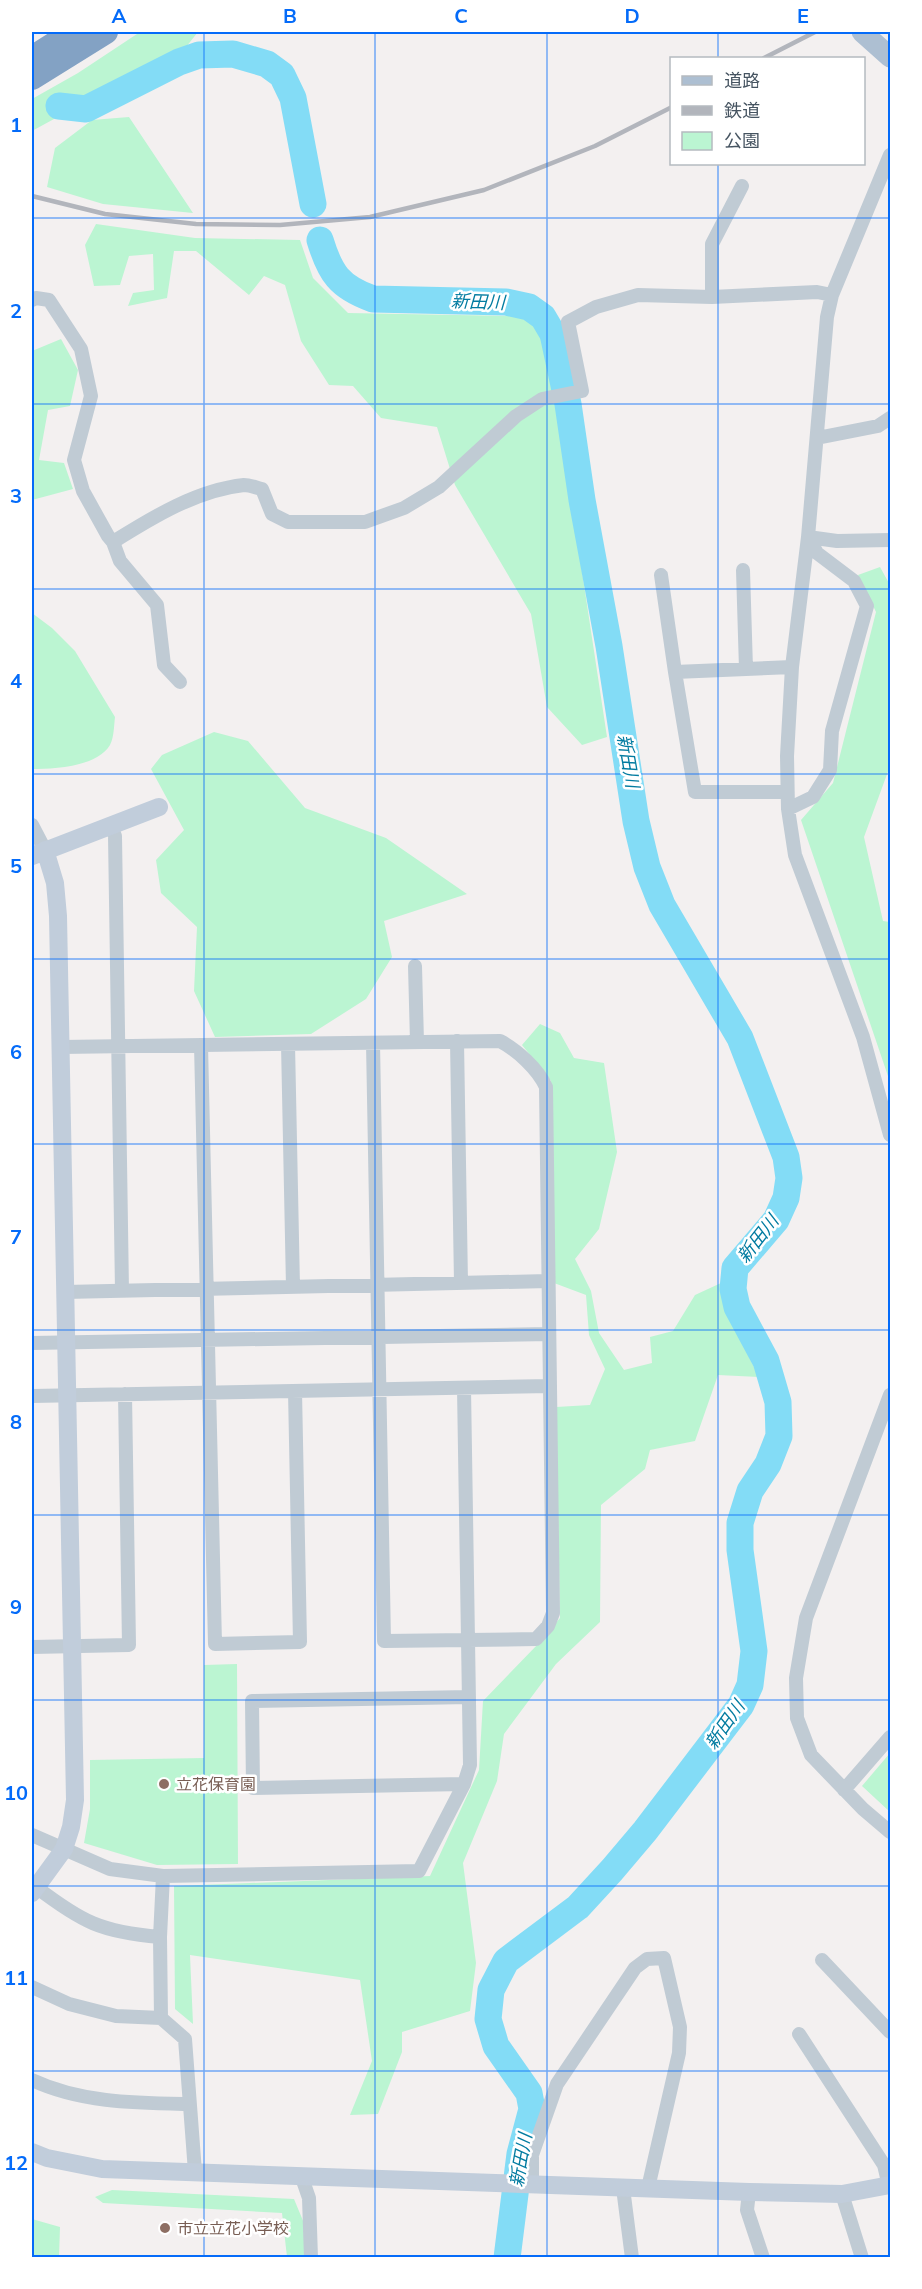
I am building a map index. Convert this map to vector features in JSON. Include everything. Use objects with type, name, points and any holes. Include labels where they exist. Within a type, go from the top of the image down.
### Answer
[{"type":"highway","points":[[32,57],[73,32]]},
{"type":"highway","points":[[32,78],[106,32]]},
{"type":"main road","points":[[862,32],[891,57]]},
{"type":"street","points":[[891,155],[832,295],[827,317],[808,537],[792,667],[787,792],[795,855],[863,1037],[891,1135]]},
{"type":"street","points":[[712,297],[712,244],[742,186]]},
{"type":"street","points":[[113,542],[150,519],[198,496],[247,485],[262,489],[272,514],[288,522],[365,522],[404,508],[439,487],[516,416],[542,399],[582,390],[568,322],[596,307],[638,295],[712,297],[817,292],[832,295]]},
{"type":"street","points":[[32,300],[36,297],[49,300],[81,349],[91,396],[74,460],[83,491],[113,542],[120,561],[157,604],[164,664],[180,682]]},
{"type":"street","points":[[817,438],[878,426],[891,418]]},
{"type":"street","points":[[808,537],[837,541],[891,540]]},
{"type":"street","points":[[788,809],[813,796],[830,770],[832,731],[867,606],[854,581],[817,553],[808,537]]},
{"type":"street","points":[[743,570],[746,669]]},
{"type":"street","points":[[661,574],[695,792],[787,792]]},
{"type":"street","points":[[675,672],[792,667]]},
{"type":"street","points":[[38,853],[159,807]]},
{"type":"street","points":[[32,825],[38,853],[55,883],[58,916],[75,1800],[71,1827],[64,1849],[34,1890],[70,1913],[97,1926],[126,1934],[160,1937]]},
{"type":"street","points":[[111,825],[115,836],[122,1291]]},
{"type":"street","points":[[415,966],[417,1042]]},
{"type":"street","points":[[457,1041],[461,1283]]},
{"type":"street","points":[[61,1047],[500,1041],[511,1047],[542,1078],[546,1087],[554,1613],[548,1626],[536,1638],[384,1641],[373,1043]]},
{"type":"street","points":[[288,1044],[293,1287]]},
{"type":"street","points":[[201,1045],[215,1644],[300,1642],[295,1391]]},
{"type":"street","points":[[65,1292],[548,1281]]},
{"type":"street","points":[[32,1343],[549,1334]]},
{"type":"street","points":[[32,1396],[550,1386]]},
{"type":"street","points":[[32,1835],[110,1869],[163,1876],[419,1871],[464,1784],[470,1765],[464,1388]]},
{"type":"street","points":[[32,1647],[129,1645],[125,1394]]},
{"type":"street","points":[[891,1395],[806,1618],[796,1678],[797,1718],[811,1755],[863,1809],[891,1832]]},
{"type":"street","points":[[464,1784],[253,1788],[252,1701],[469,1696]]},
{"type":"street","points":[[844,1790],[891,1737]]},
{"type":"street","points":[[161,2018],[160,1937],[163,1876]]},
{"type":"street","points":[[532,2183],[532,2155],[557,2084],[635,1968],[647,1959],[664,1958],[680,2027],[679,2053],[648,2188]]},
{"type":"street","points":[[822,1960],[891,2032]]},
{"type":"street","points":[[32,1987],[69,2004],[116,2016],[161,2018],[185,2039],[195,2172]]},
{"type":"street","points":[[32,2152],[46,2158],[102,2169],[749,2192],[842,2194],[890,2186],[884,2165],[799,2034]]},
{"type":"street","points":[[32,2080],[49,2088],[114,2102],[190,2104]]},
{"type":"street","points":[[301,2175],[309,2198],[311,2258]]},
{"type":"street","points":[[623,2188],[632,2258]]},
{"type":"street","points":[[749,2192],[747,2210],[763,2258]]},
{"type":"street","points":[[842,2194],[862,2258]]},
{"type":"green space","points":[[140,32],[198,32],[186,47],[32,131],[32,99],[78,73]]},
{"type":"green space","points":[[129,117],[193,213],[103,204],[47,187],[55,148],[92,120]]},
{"type":"green space","points":[[96,224],[195,238],[300,240],[313,278],[348,313],[515,316],[532,322],[547,340],[607,737],[582,745],[547,707],[531,614],[455,485],[437,427],[381,418],[353,386],[329,385],[301,341],[285,285],[264,276],[249,295],[196,251],[174,251],[167,298],[128,306],[133,293],[154,290],[153,254],[129,256],[120,285],[94,286],[85,245]]},
{"type":"green space","points":[[61,339],[78,370],[70,406],[48,410],[39,460],[64,463],[73,489],[32,500],[32,351]]},
{"type":"green space","points":[[880,567],[890,585],[890,766],[864,837],[883,921],[890,922],[890,1082],[801,820],[833,783],[876,612],[858,575]]},
{"type":"green space","points":[[32,613],[52,628],[75,651],[115,717],[110,745],[104,752],[85,762],[63,767],[32,769]]},
{"type":"green space","points":[[214,732],[248,741],[305,808],[386,838],[467,894],[384,921],[392,957],[366,999],[311,1034],[215,1037],[194,991],[197,927],[161,893],[156,860],[184,830],[151,769],[162,755]]},
{"type":"green space","points":[[540,1024],[560,1033],[574,1058],[604,1063],[617,1152],[599,1229],[575,1259],[591,1291],[599,1333],[624,1370],[652,1363],[650,1337],[673,1331],[695,1295],[721,1283],[728,1314],[759,1377],[718,1375],[695,1441],[650,1450],[645,1469],[601,1505],[600,1622],[556,1664],[504,1734],[497,1781],[463,1863],[476,1963],[470,2011],[402,2032],[402,2052],[378,2114],[350,2115],[372,2061],[360,1980],[190,1955],[193,2024],[175,2009],[174,1886],[430,1876],[479,1770],[483,1701],[560,1618],[556,1407],[590,1405],[605,1369],[589,1335],[586,1295],[554,1283],[551,1081],[522,1045]]},
{"type":"green space","name":"立花保育園","points":[[237,1664],[238,1864],[157,1865],[84,1843],[90,1809],[90,1760],[204,1758],[204,1665]]},
{"type":"green space","points":[[890,1753],[890,1812],[862,1786]]},
{"type":"green space","points":[[112,2190],[294,2199],[318,2257],[287,2257],[282,2213],[103,2203],[95,2197]]},
{"type":"green space","points":[[32,2219],[60,2227],[59,2257],[32,2257]]},
{"type":"waterway","name":"新田川","points":[[59,106],[86,109],[179,62],[199,55],[233,54],[267,64],[282,75],[293,98],[313,204]]},
{"type":"waterway","name":"新田川","points":[[320,240],[332,270],[344,284],[373,299],[506,302],[529,307],[543,317],[553,334],[568,404],[636,821],[647,867],[662,905],[740,1038],[786,1157],[789,1178],[786,1198],[776,1220],[735,1268],[733,1289],[737,1307],[766,1361],[778,1402],[779,1436],[768,1464],[750,1491],[740,1523],[740,1550],[754,1651],[750,1685],[741,1705],[645,1831],[612,1870],[578,1907],[506,1961],[491,1990],[488,2019],[496,2046],[529,2093],[532,2109],[520,2154],[507,2258]]},
{"type":"railway","points":[[766,57],[815,32]]},
{"type":"railway","points":[[32,196],[105,214],[196,224],[280,225],[370,217],[484,190],[595,146],[670,108]]},
{"type":"place","name":"立花保育園","points":[[164,1784]]},
{"type":"place","name":"市立立花小学校","points":[[165,2228]]}]
